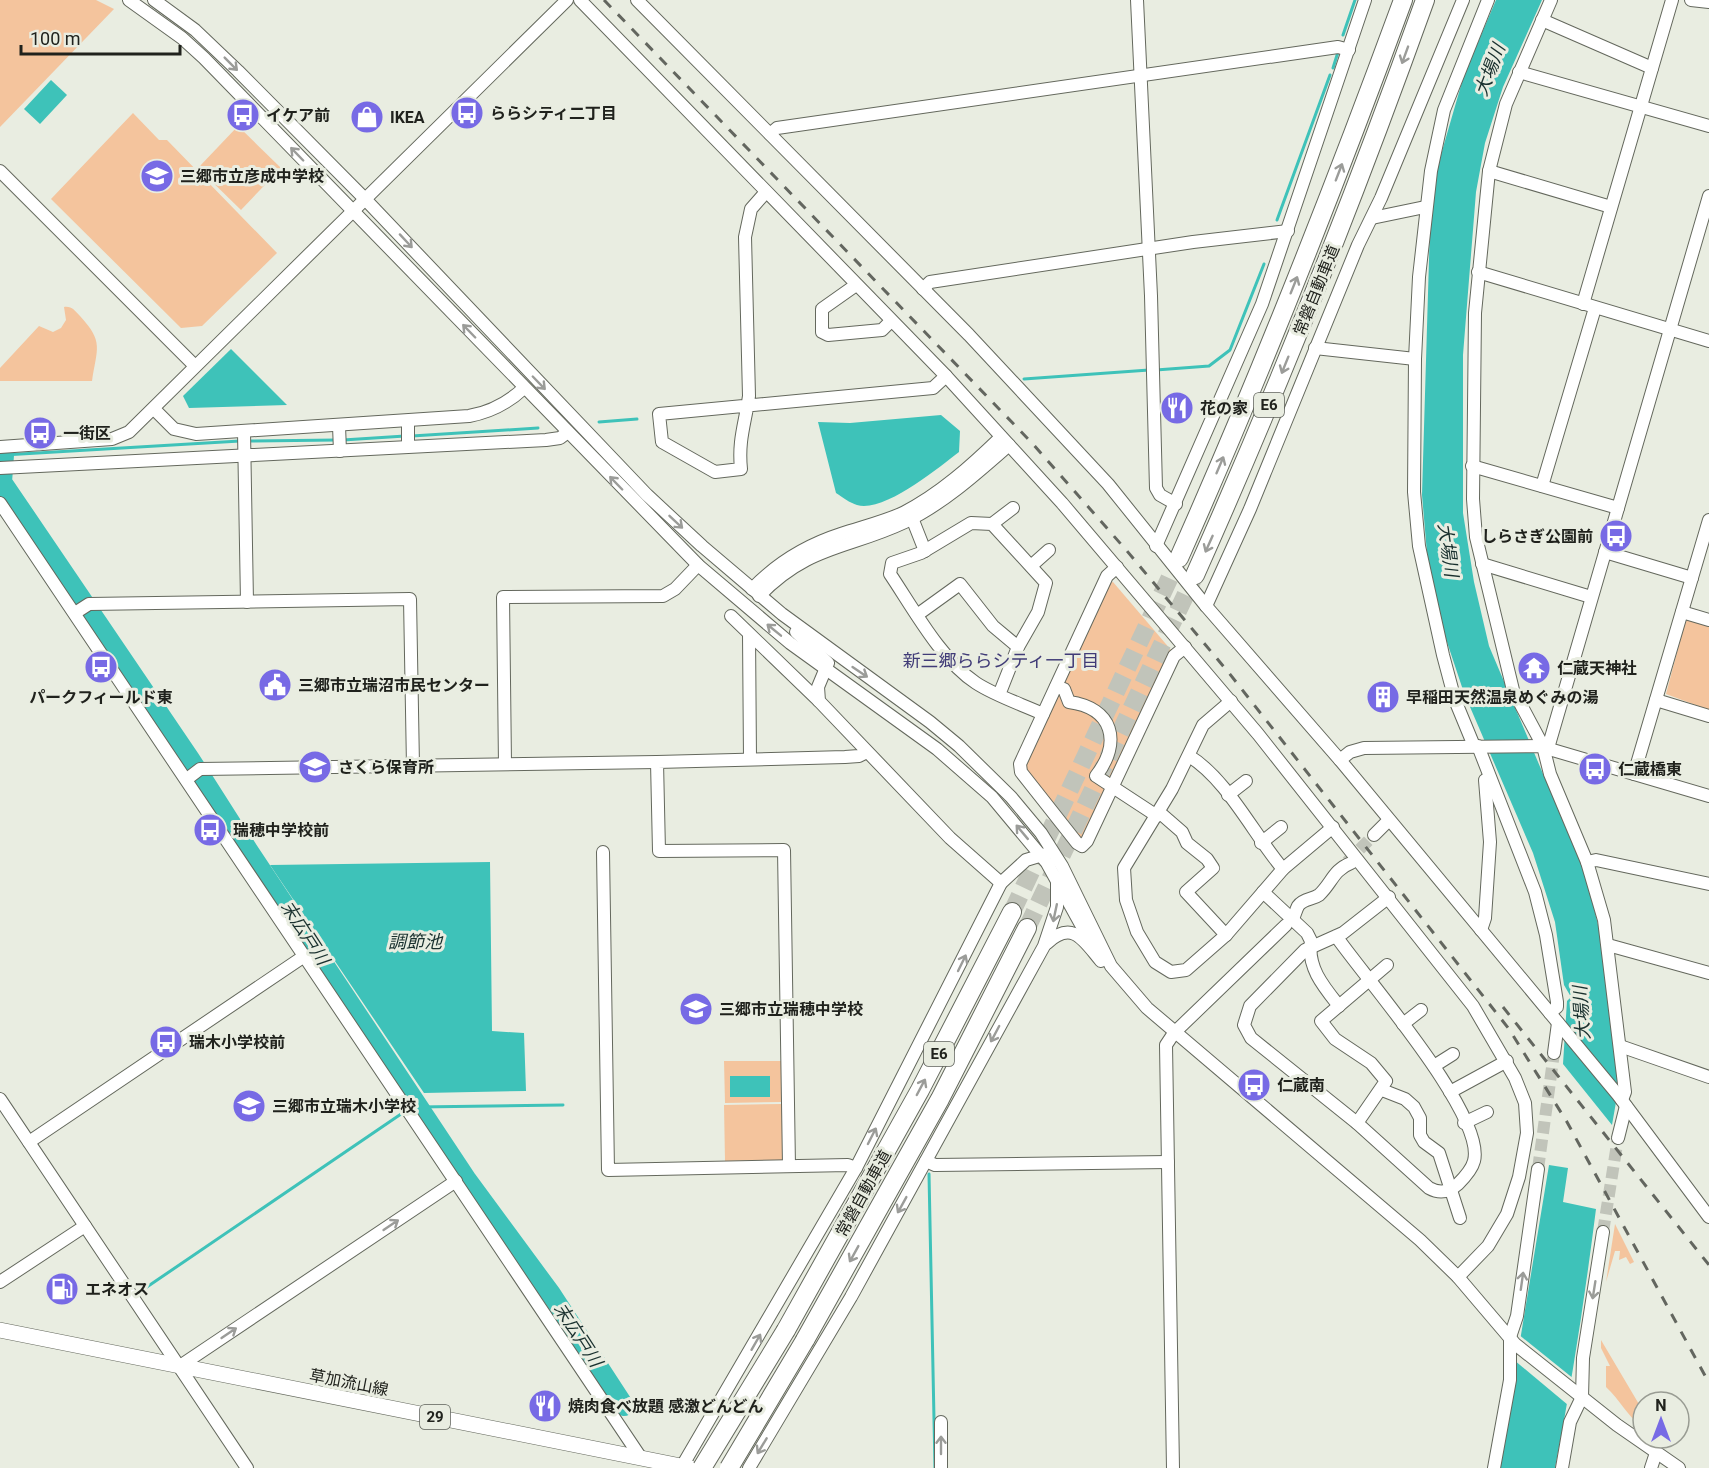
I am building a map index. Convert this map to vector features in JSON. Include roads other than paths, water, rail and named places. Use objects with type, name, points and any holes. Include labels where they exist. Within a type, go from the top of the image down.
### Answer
[{"type":"highway","name":"常磐自動車道","points":[[1179,558],[1251,393],[1318,226],[1402,0]]},
{"type":"highway","name":"常磐自動車道","points":[[1195,575],[1339,233],[1425,0]]},
{"type":"highway","name":"常磐自動車道","points":[[702,1468],[786,1330],[914,1100],[1012,912]]},
{"type":"highway","name":"常磐自動車道","points":[[729,1468],[805,1340],[940,1099],[1027,928]]},
{"type":"main road","name":"草加流山線","points":[[0,1330],[685,1468]]},
{"type":"street","points":[[129,0],[182,38],[204,58],[698,565],[827,670],[964,770],[992,797],[1057,879],[1101,961]]},
{"type":"street","points":[[154,0],[212,46],[365,199],[647,495],[782,614],[909,706],[958,746],[1011,797],[1053,853],[1074,888],[1111,966],[1147,1008],[1407,1229],[1458,1277],[1512,1341],[1578,1394],[1679,1468]]},
{"type":"street","points":[[0,447],[112,439],[129,432],[567,0]]},
{"type":"street","points":[[580,0],[946,376],[1117,567],[1231,701],[1467,998],[1508,1061],[1520,1090],[1527,1117],[1527,1133],[1519,1177],[1508,1214],[1495,1236],[1458,1277]]},
{"type":"street","points":[[637,0],[923,289],[1108,484],[1206,606],[1340,760],[1622,1100],[1709,1217]]},
{"type":"street","points":[[1137,0],[1154,374],[1156,488],[1160,495],[1176,504]]},
{"type":"street","points":[[1156,546],[1262,304],[1365,0]]},
{"type":"street","points":[[1206,606],[1250,509],[1315,348],[1463,0]]},
{"type":"street","points":[[1488,0],[1444,111],[1425,207],[1415,358],[1414,492],[1419,546],[1448,673],[1538,903],[1553,969],[1557,1002],[1558,1022],[1554,1053]]},
{"type":"street","points":[[1551,0],[1506,104],[1489,171],[1478,272],[1472,466],[1476,537],[1513,690],[1542,747],[1550,774],[1587,862],[1608,945],[1625,1092],[1618,1138]]},
{"type":"street","points":[[1582,304],[1672,0]]},
{"type":"street","points":[[1691,0],[1709,2]]},
{"type":"street","points":[[1542,20],[1652,68]]},
{"type":"street","points":[[1452,28],[1478,26]]},
{"type":"street","points":[[770,134],[777,128],[1141,75],[1338,47],[1349,50]]},
{"type":"street","points":[[1519,72],[1709,126]]},
{"type":"street","points":[[0,171],[195,366]]},
{"type":"street","points":[[1489,171],[1611,207]]},
{"type":"street","points":[[766,192],[751,209],[745,237],[748,404],[739,445],[741,469],[715,472],[662,442],[659,414],[748,404],[933,388],[946,376]]},
{"type":"street","points":[[1542,747],[1605,552],[1709,196]]},
{"type":"street","points":[[1372,218],[1425,207]]},
{"type":"street","points":[[923,289],[930,282],[1288,231]]},
{"type":"street","points":[[1478,272],[1709,341]]},
{"type":"street","points":[[856,285],[822,309],[822,332],[828,335],[882,330],[891,321]]},
{"type":"street","points":[[1542,486],[1595,308]]},
{"type":"street","points":[[1315,348],[1415,358]]},
{"type":"street","points":[[154,409],[174,429],[185,434],[244,435],[339,430],[408,426],[487,412],[504,404],[524,388]]},
{"type":"street","points":[[408,426],[408,447]]},
{"type":"street","points":[[339,430],[340,451]]},
{"type":"street","points":[[0,468],[546,440],[560,438],[568,432]]},
{"type":"street","points":[[244,435],[247,602]]},
{"type":"street","points":[[756,592],[769,571],[803,550],[902,513],[929,498],[1005,441]]},
{"type":"street","points":[[756,592],[806,559],[912,518],[959,488],[1005,441]]},
{"type":"street","points":[[1472,466],[1618,508]]},
{"type":"street","points":[[0,503],[81,609],[193,774],[303,957],[641,1458]]},
{"type":"street","points":[[1013,508],[992,524],[971,523],[925,551],[892,563],[890,574],[917,615],[964,674],[999,695],[1043,714]]},
{"type":"street","points":[[912,518],[925,551]]},
{"type":"street","points":[[1634,774],[1707,534],[1709,520]]},
{"type":"street","points":[[992,524],[1046,583],[1038,612],[1018,646],[999,695]]},
{"type":"street","points":[[1031,566],[1049,550]]},
{"type":"street","points":[[1605,552],[1692,578]]},
{"type":"street","points":[[1482,564],[1591,597]]},
{"type":"street","points":[[506,764],[503,597],[663,596],[675,589],[698,565]]},
{"type":"street","points":[[1117,567],[1107,576],[1020,764],[1021,772],[1077,843],[1082,846],[1087,841],[1174,656],[1185,646]]},
{"type":"street","points":[[917,615],[960,584],[993,626],[1018,646]]},
{"type":"street","points":[[81,609],[247,602],[410,599],[413,766]]},
{"type":"street","points":[[1682,612],[1709,620]]},
{"type":"street","points":[[782,614],[796,633],[826,659],[827,670],[818,687],[819,701]]},
{"type":"street","points":[[731,616],[819,701],[950,838],[1001,884]]},
{"type":"street","points":[[749,634],[750,759]]},
{"type":"street","points":[[1056,687],[1064,689],[1069,702],[1091,706],[1106,722],[1111,749],[1106,763],[1096,776],[1158,814],[1182,832],[1186,843],[1207,859],[1213,868],[1186,892],[1226,935]]},
{"type":"street","points":[[1656,699],[1709,716]]},
{"type":"street","points":[[1231,701],[1203,725],[1158,814],[1127,862],[1123,876],[1124,891],[1134,923],[1153,960],[1164,969],[1186,970],[1226,935],[1283,869],[1333,827]]},
{"type":"street","points":[[1340,760],[1364,748],[1542,747],[1709,796]]},
{"type":"street","points":[[193,774],[413,766],[859,756],[867,752]]},
{"type":"street","points":[[1188,756],[1197,762],[1228,795],[1261,843],[1283,869]]},
{"type":"street","points":[[657,762],[659,851],[784,850],[789,1166]]},
{"type":"street","points":[[1481,930],[1485,918],[1490,842],[1485,767]]},
{"type":"street","points":[[1228,795],[1246,781]]},
{"type":"street","points":[[1374,835],[1389,820]]},
{"type":"street","points":[[1261,843],[1281,827]]},
{"type":"street","points":[[603,852],[608,1170],[848,1165],[856,1168]]},
{"type":"street","points":[[685,1468],[856,1168],[1001,884],[1026,860],[1053,853]]},
{"type":"street","points":[[749,1468],[850,1297],[1044,946],[1057,907],[1057,879],[1053,853]]},
{"type":"street","points":[[1587,862],[1596,860],[1709,884]]},
{"type":"street","points":[[1173,1468],[1166,1045],[1174,1033],[1289,922],[1299,904],[1305,899],[1315,898],[1325,889],[1333,874],[1351,863]]},
{"type":"street","points":[[1263,892],[1289,922],[1307,933],[1311,941],[1309,954],[1320,982],[1339,1006]]},
{"type":"street","points":[[1336,936],[1434,1066],[1450,1092],[1474,1148],[1474,1161],[1451,1189],[1436,1192],[1429,1188],[1357,1123],[1287,1069],[1246,1031],[1246,1010],[1310,946],[1336,936],[1389,897]]},
{"type":"street","points":[[1044,946],[1055,935],[1072,933],[1084,940],[1131,1000],[1147,1008]]},
{"type":"street","points":[[1608,945],[1709,973]]},
{"type":"street","points":[[30,1142],[303,957]]},
{"type":"street","points":[[1357,1123],[1382,1090],[1386,1081],[1385,1076],[1361,1056],[1344,1046],[1321,1020],[1387,965]]},
{"type":"street","points":[[1403,1024],[1421,1010]]},
{"type":"street","points":[[1620,1046],[1709,1077]]},
{"type":"street","points":[[1434,1066],[1453,1054]]},
{"type":"street","points":[[1450,1092],[1508,1061]]},
{"type":"street","points":[[1382,1090],[1405,1099],[1414,1107],[1420,1118],[1420,1135],[1429,1148],[1439,1153],[1460,1218]]},
{"type":"street","points":[[0,1099],[247,1468]]},
{"type":"street","points":[[1464,1123],[1487,1112]]},
{"type":"street","points":[[926,1161],[935,1166],[1168,1162]]},
{"type":"street","points":[[1494,1468],[1510,1380],[1512,1341],[1538,1169]]},
{"type":"street","points":[[179,1365],[456,1181]]},
{"type":"street","points":[[0,1282],[85,1226]]},
{"type":"street","points":[[1562,1468],[1570,1422],[1578,1394],[1603,1232]]},
{"type":"street","points":[[727,1393],[776,1422]]},
{"type":"street","points":[[941,1422],[941,1468]]},
{"type":"street","points":[[1651,1468],[1656,1453]]},
{"type":"water","name":"大場川","points":[[1496,0],[1542,0],[1503,87],[1485,143],[1476,192],[1463,355],[1463,513],[1474,582],[1489,646],[1587,878],[1602,942],[1619,1085],[1612,1125],[1563,1064],[1567,1001],[1571,997],[1564,985],[1555,922],[1533,853],[1464,693],[1443,630],[1427,553],[1422,495],[1430,226],[1438,165],[1464,75]]},
{"type":"water","points":[[51,80],[67,95],[40,124],[24,109]]},
{"type":"water","points":[[231,349],[287,405],[189,408],[183,396]]},
{"type":"water","points":[[941,415],[960,431],[959,452],[938,468],[896,496],[868,506],[854,504],[836,493],[818,422],[850,423]]},
{"type":"water","name":"調節池","points":[[490,862],[492,1031],[524,1033],[526,1091],[424,1093],[270,865]]},
{"type":"water","points":[[730,1076],[770,1076],[770,1097],[730,1097]]},
{"type":"water","points":[[1549,1165],[1568,1168],[1563,1202],[1596,1209],[1573,1371],[1555,1468],[1499,1468]]},
{"type":"waterway","points":[[1343,35],[1355,0]]},
{"type":"waterway","points":[[1333,68],[1338,52]]},
{"type":"waterway","points":[[1277,220],[1330,75]]},
{"type":"waterway","points":[[1156,370],[1209,366],[1230,350],[1264,264]]},
{"type":"waterway","points":[[1024,379],[1149,370]]},
{"type":"waterway","points":[[599,422],[637,419]]},
{"type":"waterway","points":[[412,436],[538,428]]},
{"type":"waterway","points":[[343,440],[405,436]]},
{"type":"waterway","points":[[247,441],[336,440]]},
{"type":"waterway","points":[[4,455],[240,441]]},
{"type":"waterway","name":"末広戸川","points":[[4,455],[2,482],[190,759],[467,1180],[551,1294],[624,1406]]},
{"type":"waterway","points":[[418,1107],[563,1105]]},
{"type":"waterway","points":[[141,1291],[404,1112]]},
{"type":"waterway","points":[[929,1174],[935,1468]]},
{"type":"tunnel","points":[[1012,912],[1179,558]]},
{"type":"tunnel","points":[[1027,928],[1195,575]]},
{"type":"tunnel","points":[[1347,862],[1374,835]]},
{"type":"tunnel","points":[[1538,1169],[1554,1053]]},
{"type":"tunnel","points":[[1603,1232],[1618,1138]]},
{"type":"railway","points":[[604,0],[1032,443],[1127,551],[1229,673],[1509,1029],[1567,1122],[1709,1383]]},
{"type":"railway","points":[[1503,1007],[1709,1265]]},
{"type":"place","name":"ららシティ二丁目","points":[[467,113]]},
{"type":"place","name":"イケア前","points":[[243,115]]},
{"type":"place","name":"IKEA","points":[[367,117]]},
{"type":"place","name":"三郷市立彦成中学校","points":[[157,176]]},
{"type":"place","name":"花の家","points":[[1177,408]]},
{"type":"place","name":"一街区","points":[[40,433]]},
{"type":"place","name":"しらさぎ公園前","points":[[1616,536]]},
{"type":"place","name":"パークフィールド東","points":[[101,667]]},
{"type":"place","name":"仁蔵天神社","points":[[1534,668]]},
{"type":"place","name":"三郷市立瑞沼市民センター","points":[[275,685]]},
{"type":"place","name":"早稲田天然温泉めぐみの湯","points":[[1383,697]]},
{"type":"place","name":"さくら保育所","points":[[315,767]]},
{"type":"place","name":"仁蔵橋東","points":[[1595,769]]},
{"type":"place","name":"瑞穂中学校前","points":[[210,830]]},
{"type":"place","name":"三郷市立瑞穂中学校","points":[[696,1009]]},
{"type":"place","name":"瑞木小学校前","points":[[166,1042]]},
{"type":"place","name":"仁蔵南","points":[[1254,1085]]},
{"type":"place","name":"三郷市立瑞木小学校","points":[[249,1106]]},
{"type":"place","name":"エネオス","points":[[62,1289]]},
{"type":"place","name":"焼肉食べ放題 感激どんどん","points":[[545,1406]]},
{"type":"district","name":"新三郷ららシティ一丁目","points":[[1001,661]]}]
